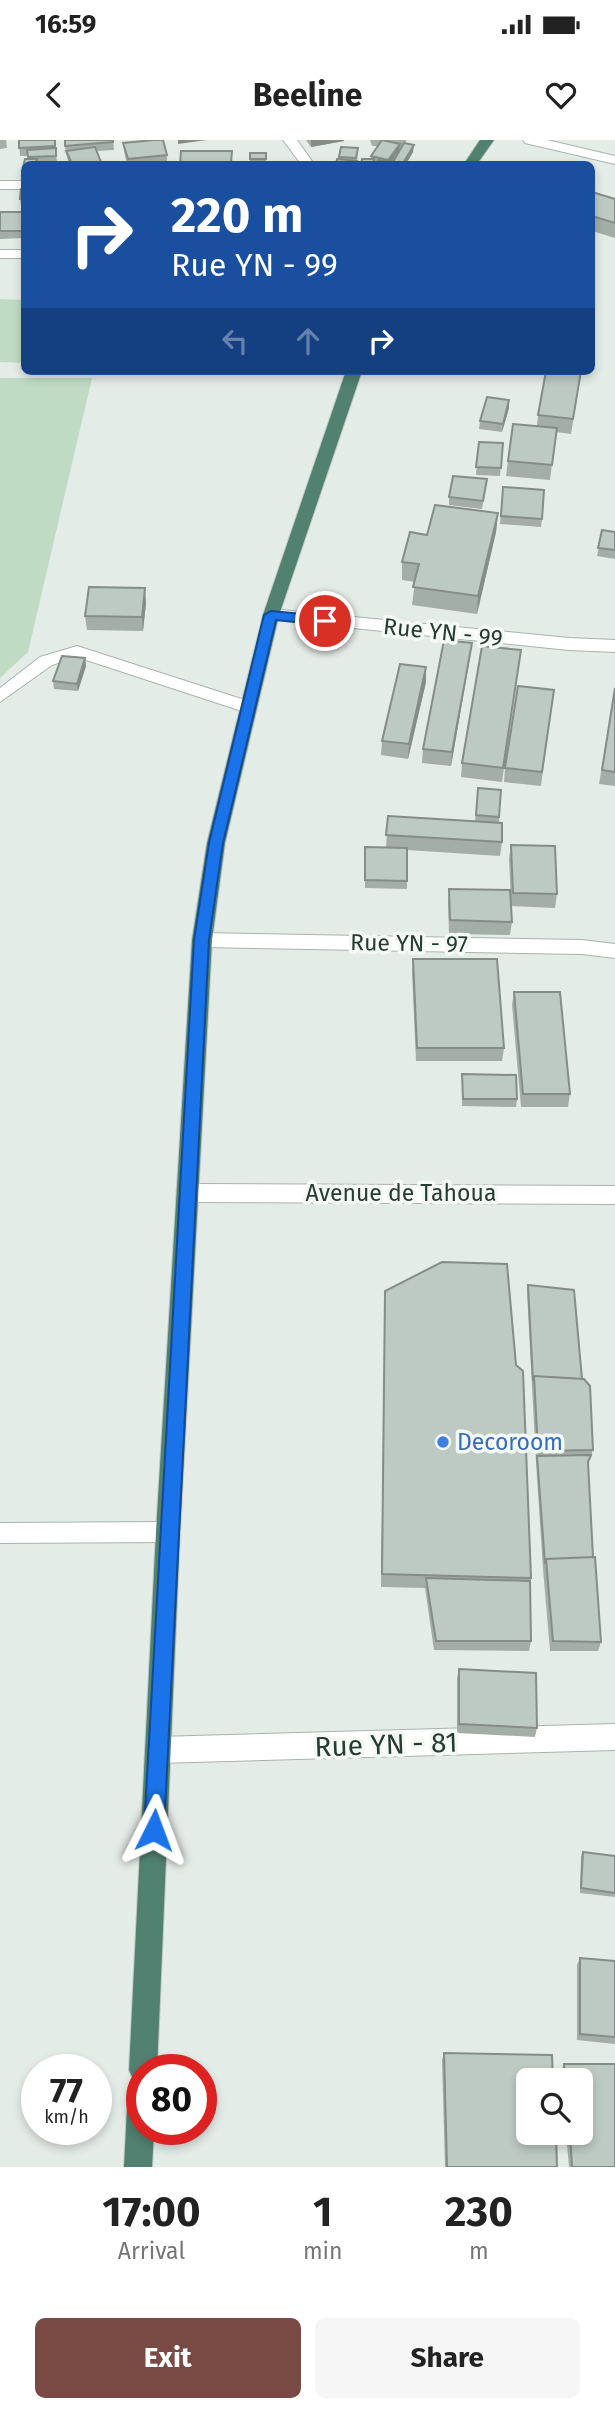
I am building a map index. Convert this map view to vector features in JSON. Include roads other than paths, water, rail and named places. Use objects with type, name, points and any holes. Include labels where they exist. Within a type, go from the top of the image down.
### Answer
[{"type":"highway","points":[[472,161],[487,140]]},
{"type":"highway","points":[[144,2054],[168,1532],[202,940],[216,843],[271,615],[353,375]]},
{"type":"highway","points":[[138,2167],[139,2145]]},
{"type":"street","points":[[290,140],[306,161]]},
{"type":"street","points":[[530,140],[615,160]]},
{"type":"street","points":[[0,185],[21,185]]},
{"type":"street","points":[[0,254],[21,254]]},
{"type":"street","name":"Rue YN - 99","points":[[271,615],[569,645],[615,646]]},
{"type":"street","name":"Rue YN - 97","points":[[202,940],[582,947],[615,951]]},
{"type":"street","name":"Avenue de Tahoua","points":[[188,1192],[615,1195]]},
{"type":"street","name":"Rue YN - 81","points":[[158,1750],[615,1737]]},
{"type":"lane","points":[[0,696],[46,661],[77,651],[248,707]]},
{"type":"lane","points":[[0,1533],[168,1532]]},
{"type":"place","name":"Decoroom","points":[[443,1442]]}]
